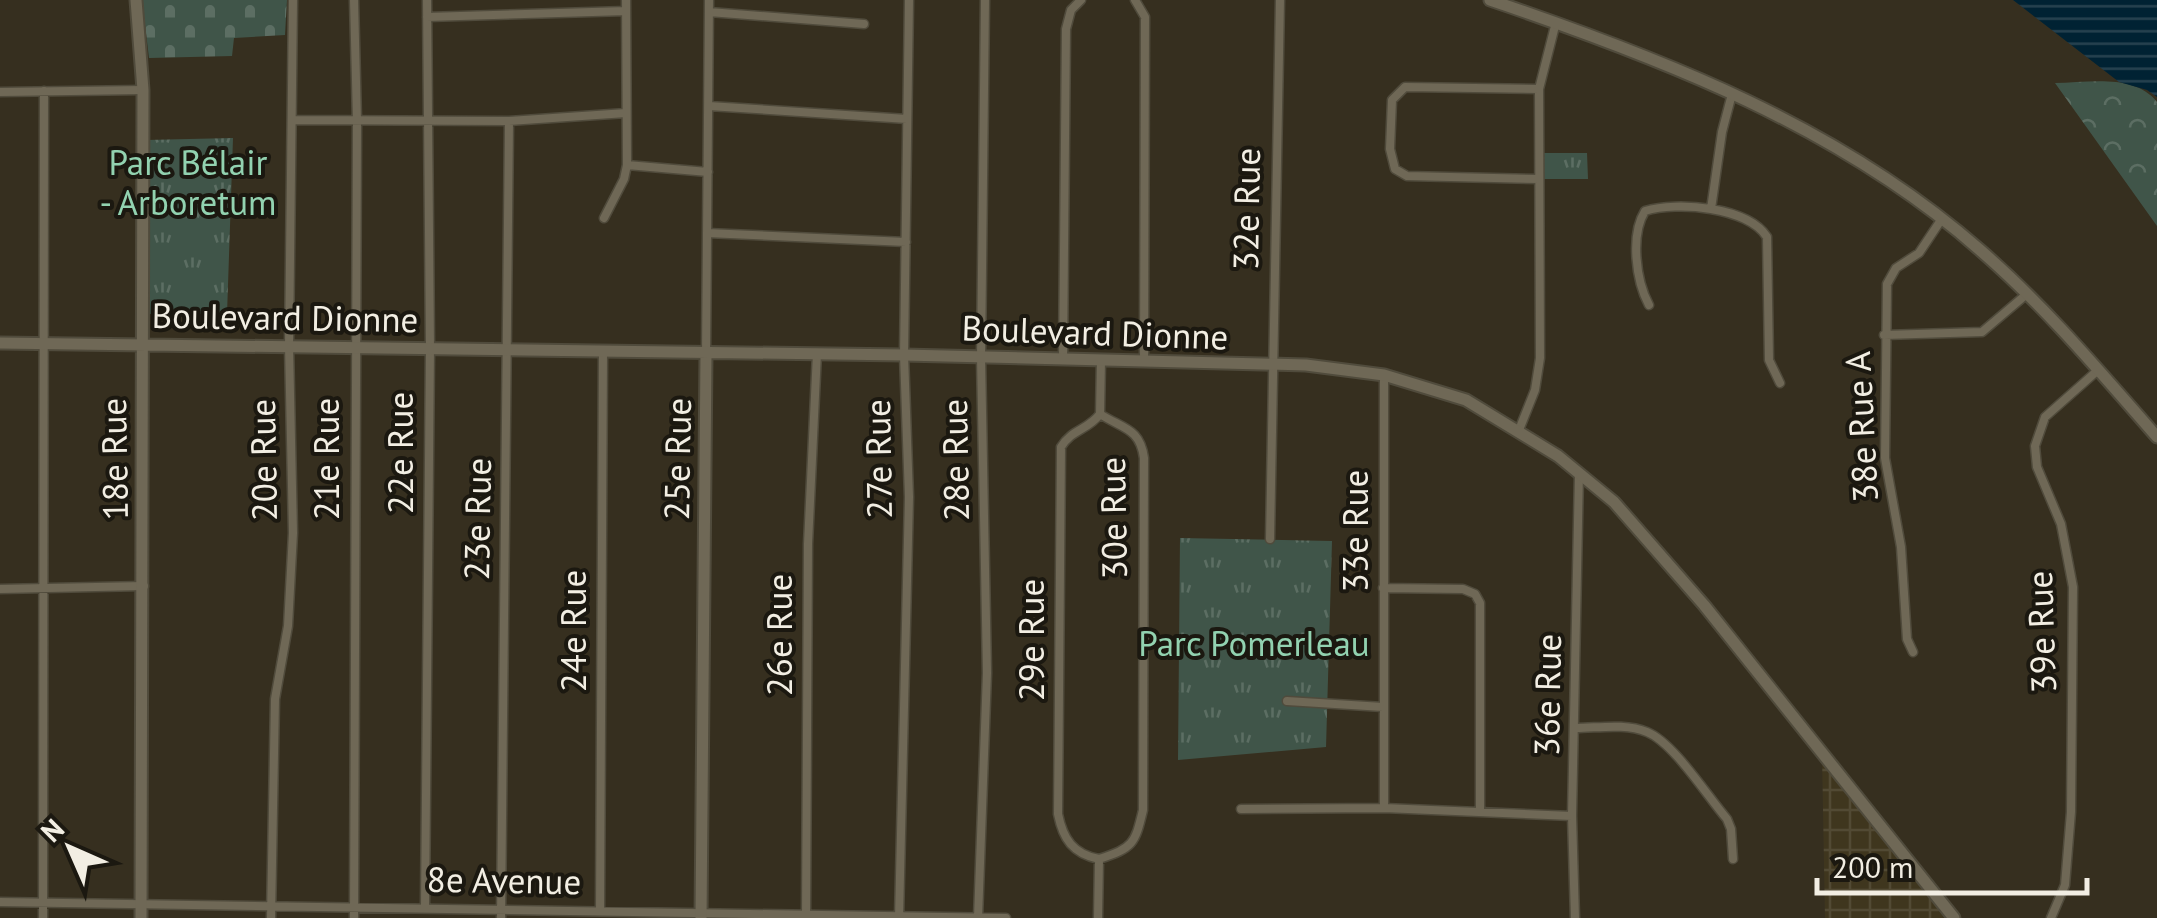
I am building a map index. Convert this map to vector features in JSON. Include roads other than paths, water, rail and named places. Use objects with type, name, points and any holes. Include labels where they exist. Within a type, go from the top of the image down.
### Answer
[{"type":"street","name":"18e Rue","points":[[136,0],[143,90],[140,918]]},
{"type":"street","name":"20e Rue","points":[[270,918],[275,699],[288,626],[293,533],[293,0]]},
{"type":"street","name":"21e Rue","points":[[354,0],[354,918]]},
{"type":"street","name":"22e Rue","points":[[425,907],[430,348],[427,0]]},
{"type":"street","points":[[604,218],[627,165],[626,0]]},
{"type":"street","name":"25e Rue","points":[[702,915],[710,0]]},
{"type":"street","name":"27e Rue","points":[[899,917],[908,497],[904,355],[909,0]]},
{"type":"street","name":"28e Rue","points":[[978,918],[986,673],[981,358],[985,0]]},
{"type":"street","points":[[1063,360],[1066,29],[1071,10],[1080,0]]},
{"type":"street","points":[[1135,0],[1145,17],[1144,361]]},
{"type":"street","name":"32e Rue","points":[[1270,538],[1280,0]]},
{"type":"street","points":[[1490,0],[1556,22],[1732,94],[1828,140],[1978,247],[2028,294],[2157,437]]},
{"type":"street","points":[[427,17],[626,11]]},
{"type":"street","points":[[709,12],[864,24]]},
{"type":"street","points":[[1519,430],[1535,390],[1540,358],[1540,89],[1556,22]]},
{"type":"street","points":[[1539,179],[1416,177],[1400,173],[1392,164],[1390,149],[1392,100],[1400,90],[1411,86],[1540,89]]},
{"type":"street","points":[[0,92],[143,90]]},
{"type":"street","points":[[42,918],[44,91]]},
{"type":"street","points":[[1711,209],[1722,132],[1732,94]]},
{"type":"street","points":[[709,106],[907,119]]},
{"type":"street","points":[[292,120],[508,122],[626,112]]},
{"type":"street","name":"23e Rue","points":[[501,913],[508,122]]},
{"type":"street","points":[[627,165],[708,172]]},
{"type":"street","points":[[1648,304],[1639,276],[1638,228],[1645,210],[1711,209],[1753,222],[1767,237],[1770,360],[1780,383]]},
{"type":"street","name":"38e Rue A","points":[[1913,652],[1906,639],[1901,547],[1885,458],[1884,335],[1890,275],[1919,254],[1941,220]]},
{"type":"street","points":[[707,234],[906,242]]},
{"type":"street","points":[[1884,335],[1982,332],[2028,294]]},
{"type":"street","name":"Boulevard Dionne","points":[[0,343],[817,353],[1329,367],[1384,374],[1466,400],[1519,430],[1579,472],[1643,532],[1954,918]]},
{"type":"street","name":"24e Rue","points":[[600,910],[603,352]]},
{"type":"street","name":"26e Rue","points":[[806,916],[808,544],[817,353]]},
{"type":"street","points":[[1100,414],[1101,360]]},
{"type":"street","name":"39e Rue","points":[[2050,918],[2064,886],[2071,812],[2074,587],[2061,524],[2037,467],[2035,446],[2045,417],[2097,371]]},
{"type":"street","name":"33e Rue","points":[[1384,374],[1384,808]]},
{"type":"street","name":"29e Rue","points":[[1099,859],[1072,847],[1062,832],[1058,814],[1061,447],[1069,434],[1084,428],[1100,414]]},
{"type":"street","name":"30e Rue","points":[[1099,859],[1122,851],[1136,840],[1143,810],[1144,458],[1142,441],[1100,414]]},
{"type":"street","name":"36e Rue","points":[[1575,918],[1572,816],[1579,472]]},
{"type":"street","points":[[0,589],[144,586]]},
{"type":"street","points":[[1383,588],[1463,589],[1475,594],[1480,603],[1480,812]]},
{"type":"street","points":[[1287,701],[1383,707]]},
{"type":"street","points":[[1576,728],[1635,729],[1650,733],[1665,744],[1727,819],[1733,859]]},
{"type":"street","points":[[1242,809],[1384,808],[1572,816]]},
{"type":"street","points":[[1098,918],[1099,859]]},
{"type":"street","name":"8e Avenue","points":[[0,902],[425,907],[501,913],[600,910],[1006,918]]},
{"type":"water","points":[[2013,0],[2157,0],[2157,97],[2119,82]]},
{"type":"park label","name":"Parc Bélair - Arboretum","points":[[188,183]]},
{"type":"park label","name":"Parc Pomerleau","points":[[1254,644]]}]
